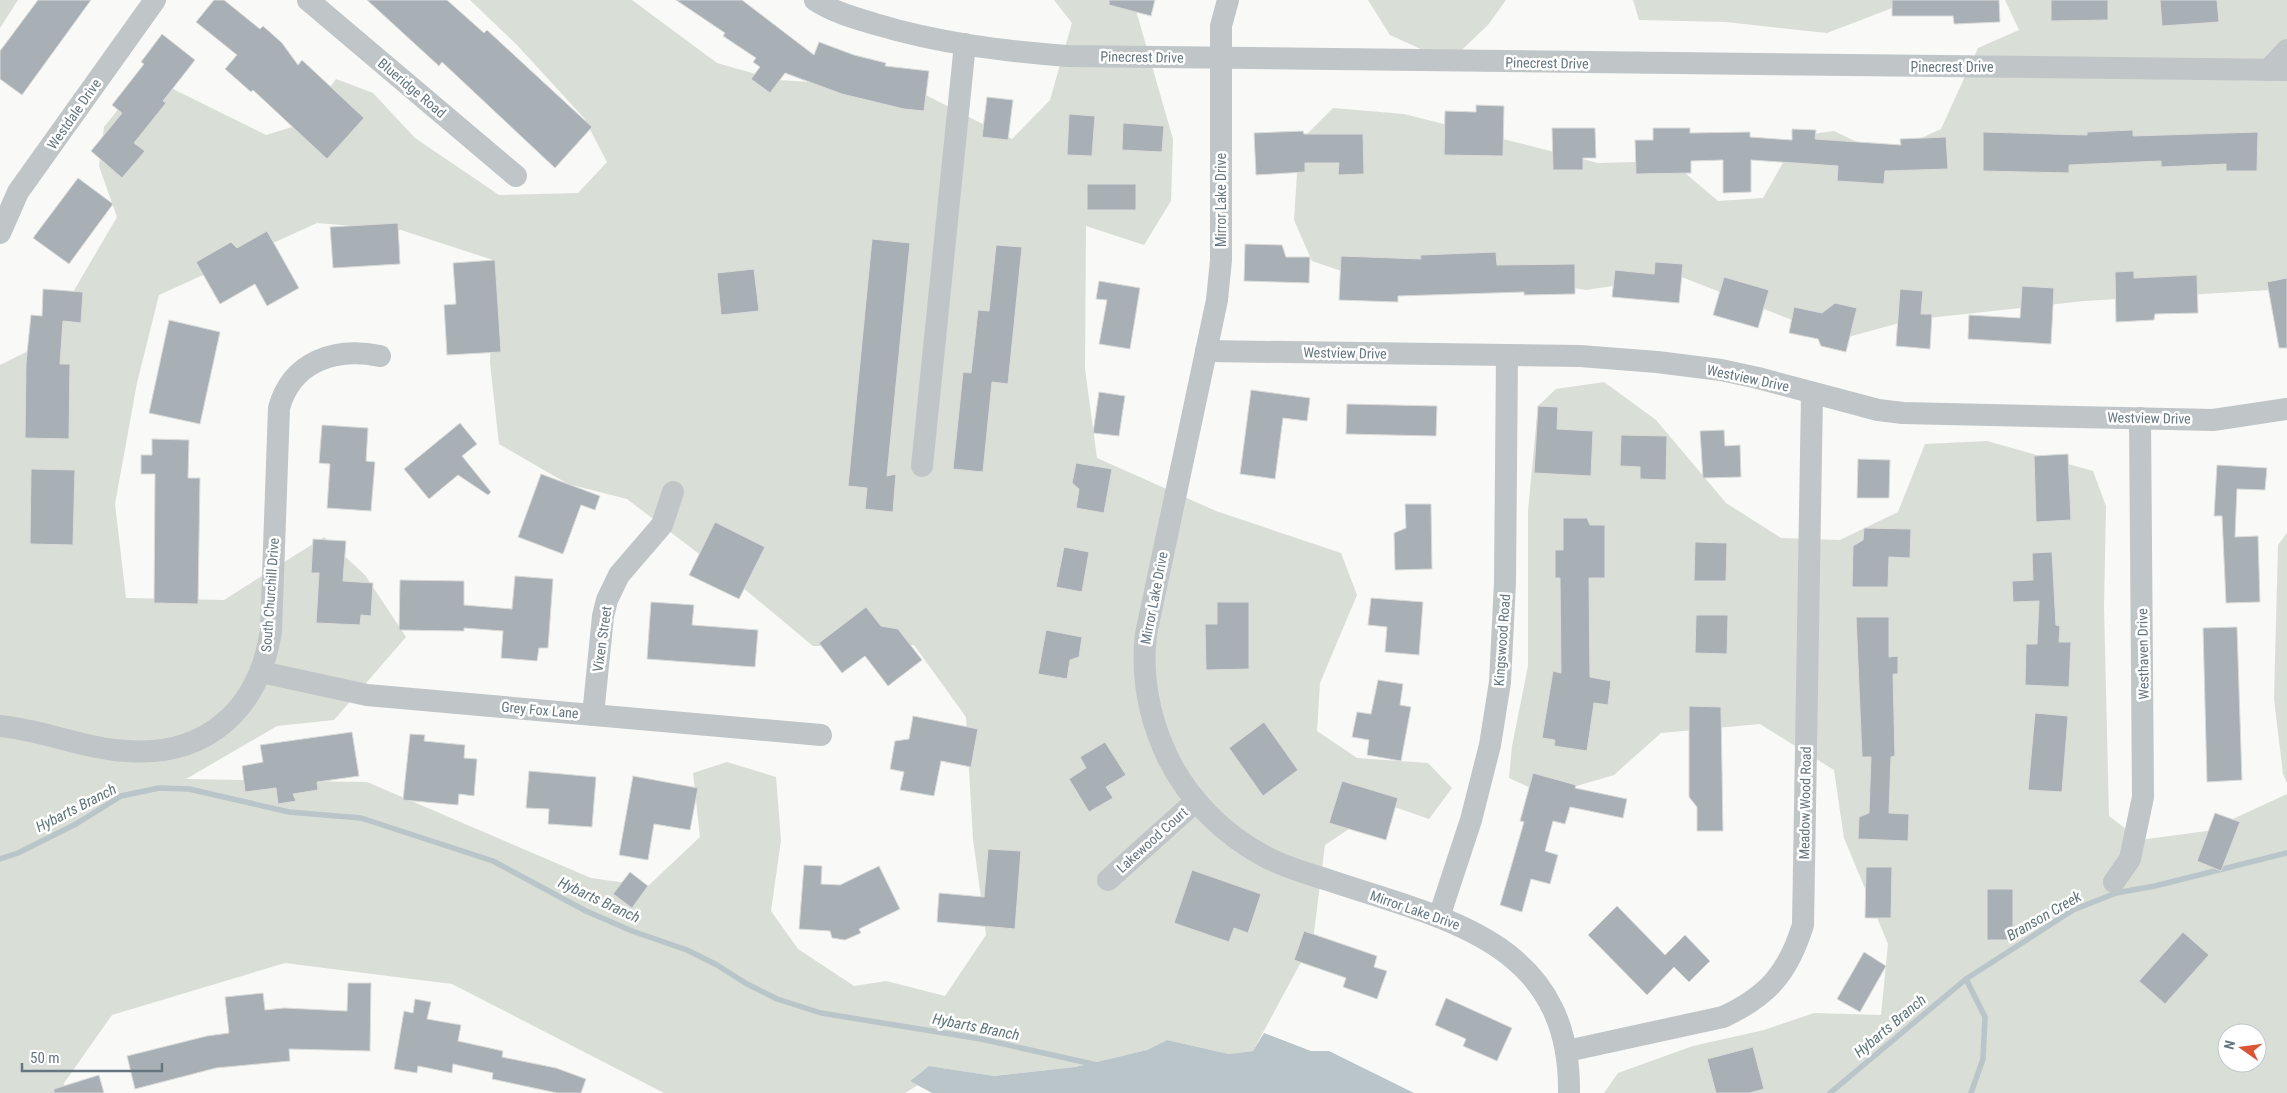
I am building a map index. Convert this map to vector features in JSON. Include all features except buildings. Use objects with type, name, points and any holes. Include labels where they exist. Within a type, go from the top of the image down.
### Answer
[{"type":"street","name":"Westdale Drive","points":[[0,232],[18,192],[155,0]]},
{"type":"street","name":"Blueridge Road","points":[[308,0],[516,176]]},
{"type":"street","name":"Pinecrest Drive","points":[[815,0],[842,14],[891,29],[1004,51],[1068,56],[2278,70]]},
{"type":"street","name":"Mirror Lake Drive","points":[[1228,0],[1221,26],[1221,260],[1217,300],[1146,634],[1143,659],[1150,710],[1174,770],[1196,801],[1223,828],[1265,857],[1289,867],[1438,917],[1488,938],[1509,953],[1527,971],[1542,991],[1555,1014],[1567,1051],[1569,1093]]},
{"type":"street","points":[[922,466],[964,44]]},
{"type":"street","points":[[2278,70],[2287,50]]},
{"type":"street","name":"Westview Drive","points":[[1206,350],[1580,356],[1720,370],[1758,378],[1812,394],[1878,410],[1904,413],[2212,420],[2287,410]]},
{"type":"street","name":"South Churchill Drive","points":[[0,726],[126,752],[154,751],[179,747],[203,738],[234,715],[250,695],[267,656],[270,631],[279,408],[282,396],[288,384],[301,370],[329,356],[355,352],[380,356]]},
{"type":"street","name":"Kingswood Road","points":[[1438,917],[1471,820],[1490,745],[1500,682],[1506,582],[1507,355]]},
{"type":"street","name":"Meadow Wood Road","points":[[1567,1051],[1723,1017],[1746,1006],[1766,991],[1790,961],[1795,950],[1803,925],[1812,394]]},
{"type":"street","name":"Westhaven Drive","points":[[2114,882],[2130,859],[2143,797],[2140,418]]},
{"type":"street","name":"Vixen Street","points":[[593,715],[607,600],[619,575],[662,525],[673,492]]},
{"type":"street","name":"Grey Fox Lane","points":[[261,672],[367,695],[821,735]]},
{"type":"street","name":"Lakewood Court","points":[[1108,880],[1196,801]]},
{"type":"shaded area","points":[[0,0],[18,0],[0,28]]},
{"type":"shaded area","points":[[470,0],[632,0],[717,63],[777,80],[912,88],[1012,139],[1050,100],[1072,23],[1054,0],[1133,0],[1173,139],[1171,201],[1144,245],[1086,226],[1085,369],[1097,458],[1216,511],[1341,553],[1357,595],[1320,683],[1317,731],[1357,758],[1428,763],[1452,788],[1429,819],[1386,804],[1325,845],[1313,940],[1253,1051],[1229,1054],[1167,1040],[1147,1050],[1075,1067],[993,1076],[929,1066],[910,1081],[918,1085],[905,1093],[664,1093],[452,984],[285,963],[112,1015],[64,1083],[63,1093],[0,1093],[0,365],[26,352],[48,335],[117,217],[99,166],[104,127],[129,96],[167,86],[266,135],[305,123],[336,79],[373,93],[415,138],[499,195],[578,193],[607,162],[584,118],[517,45]],"holes":[[[317,223],[401,230],[493,260],[490,363],[499,444],[568,484],[627,499],[736,582],[813,646],[914,645],[966,717],[973,839],[986,935],[945,996],[886,981],[854,986],[798,949],[771,911],[781,840],[776,777],[727,762],[693,773],[700,837],[648,886],[591,878],[367,782],[186,779],[277,726],[334,720],[406,637],[365,575],[324,537],[224,600],[126,598],[115,504],[137,383],[159,295]]]},
{"type":"shaded area","points":[[1368,0],[1506,0],[1488,25],[1449,62],[1390,35]]},
{"type":"shaded area","points":[[1633,0],[1913,0],[1827,33],[1726,22],[1639,20]]},
{"type":"shaded area","points":[[2005,0],[2287,0],[2287,289],[2084,301],[1910,320],[1841,339],[1679,276],[1586,290],[1464,271],[1374,282],[1312,261],[1294,220],[1299,142],[1333,108],[1404,114],[1598,163],[1671,161],[1718,201],[1763,198],[1798,136],[1834,131],[1884,155],[1941,129],[1978,48],[2019,30]]},
{"type":"shaded area","points":[[1604,382],[1656,420],[1726,503],[1781,538],[1840,540],[1898,512],[1925,444],[1987,441],[2093,471],[2106,506],[2104,606],[2109,816],[2140,840],[2207,831],[2287,794],[2287,1093],[1604,1093],[1618,1073],[1693,1046],[1764,1030],[1814,1013],[1881,1015],[1888,944],[1844,838],[1834,770],[1760,724],[1661,733],[1614,775],[1546,795],[1509,778],[1512,746],[1528,666],[1528,511],[1538,406],[1556,389]]},
{"type":"shaded area","points":[[2287,533],[2287,783],[2283,774],[2274,699],[2278,545]]},
{"type":"shaded area","points":[[1264,1033],[1311,1051],[1329,1051],[1414,1093],[932,1093],[910,1081],[929,1066],[994,1076],[1075,1067],[1147,1050],[1167,1040],[1229,1054],[1253,1051]]},
{"type":"waterway","name":"Hybarts Branch","points":[[0,859],[18,853],[76,824],[121,796],[159,788],[189,789],[289,812],[361,818],[493,861],[586,911],[632,931],[687,950],[777,999],[821,1013],[981,1039],[1097,1065]]},
{"type":"waterway","name":"Branson Creek","points":[[1830,1093],[1966,979],[2073,910],[2116,893],[2155,886],[2287,853]]},
{"type":"waterway","name":"Branson Creek","points":[[1966,979],[1985,1017],[1983,1059],[1971,1093]]}]
